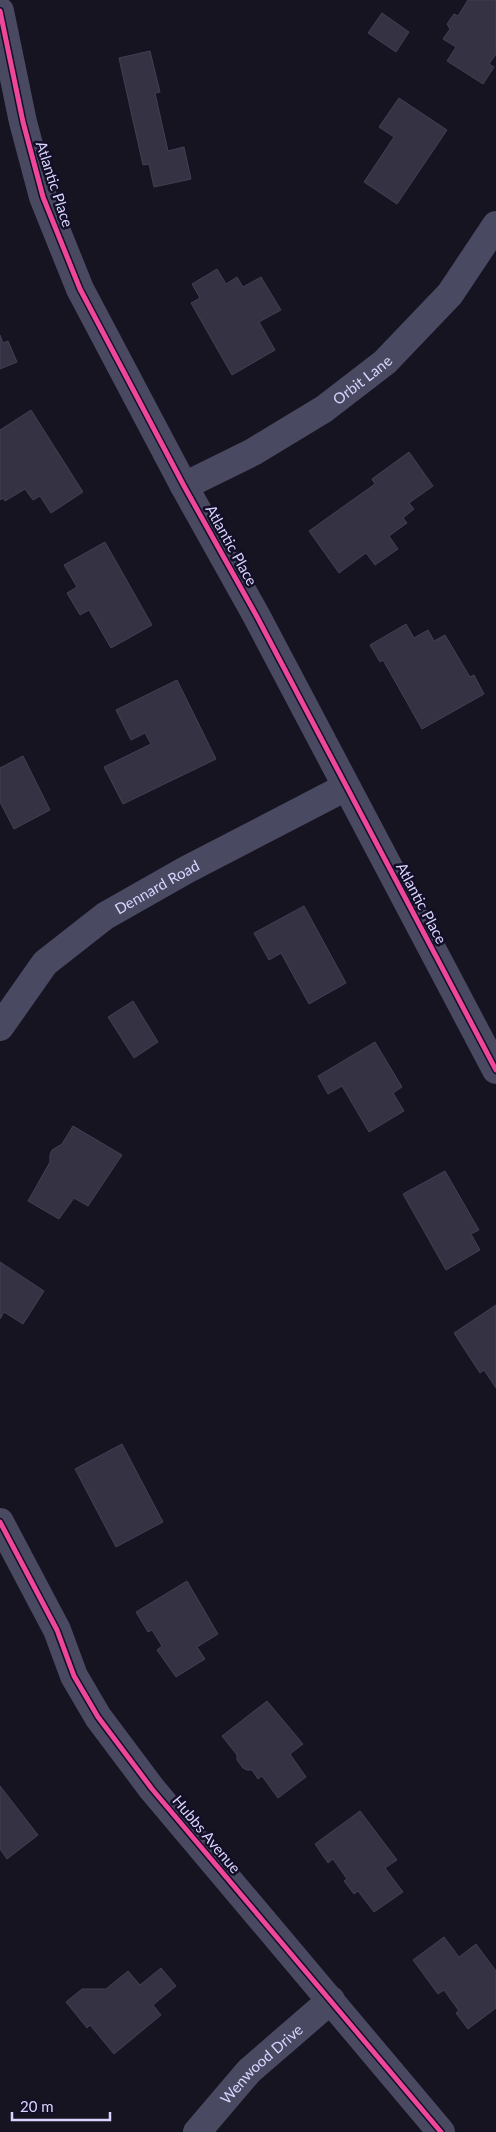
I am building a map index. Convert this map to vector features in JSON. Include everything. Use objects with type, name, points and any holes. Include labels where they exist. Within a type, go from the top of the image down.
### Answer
[{"type":"street","name":"Atlantic Place","points":[[0,11],[23,122],[43,197],[80,289],[494,1063]]},
{"type":"street","name":"Orbit Lane","points":[[184,486],[253,452],[324,409],[385,362],[450,294],[496,225]]},
{"type":"street","name":"Dennard Road","points":[[0,1027],[45,963],[105,916],[186,870],[346,787]]},
{"type":"street","name":"Hubbs Avenue","points":[[0,1522],[58,1630],[74,1676],[98,1717],[152,1789],[441,2132]]},
{"type":"street","name":"Wenwood Drive","points":[[197,2132],[249,2071],[331,2000]]},
{"type":"building","points":[[468,0],[496,0],[496,54],[489,64],[494,67],[483,84],[447,61],[456,47],[443,39],[450,29],[447,24],[454,14],[458,16]]},
{"type":"building","points":[[382,13],[409,32],[396,52],[368,33]]},
{"type":"building","points":[[150,51],[160,92],[155,93],[168,151],[184,147],[191,179],[154,187],[149,164],[143,165],[119,58]]},
{"type":"building","points":[[399,98],[447,130],[397,204],[364,182],[394,137],[379,127]]},
{"type":"building","points":[[217,269],[226,284],[237,277],[243,287],[261,277],[281,310],[259,322],[275,350],[232,375],[191,303],[200,298],[192,284]]},
{"type":"building","points":[[0,335],[3,343],[8,341],[17,362],[0,369]]},
{"type":"building","points":[[31,410],[83,492],[51,513],[40,496],[33,500],[25,489],[5,501],[3,498],[0,500],[0,430]]},
{"type":"building","points":[[409,452],[433,486],[409,503],[414,509],[403,518],[407,523],[389,536],[398,549],[375,565],[366,553],[339,573],[309,531],[375,484],[372,479]]},
{"type":"building","points":[[105,542],[152,625],[111,648],[89,610],[80,615],[67,593],[77,587],[64,565]]},
{"type":"building","points":[[406,624],[414,638],[428,630],[434,641],[445,635],[470,677],[474,675],[484,694],[422,729],[383,660],[380,662],[370,645]]},
{"type":"building","points":[[177,680],[216,759],[123,804],[104,767],[151,744],[145,733],[131,740],[116,710]]},
{"type":"building","points":[[23,756],[50,810],[14,829],[0,802],[0,768]]},
{"type":"building","points":[[304,906],[346,983],[309,1004],[281,953],[269,960],[254,933]]},
{"type":"building","points":[[133,1001],[158,1042],[134,1058],[108,1017]]},
{"type":"building","points":[[375,1042],[402,1087],[393,1093],[404,1111],[369,1132],[342,1086],[328,1094],[318,1076]]},
{"type":"building","points":[[73,1126],[122,1155],[88,1206],[74,1198],[59,1219],[28,1201],[50,1162],[52,1150],[62,1144]]},
{"type":"building","points":[[445,1171],[479,1230],[471,1234],[480,1250],[446,1270],[403,1194]]},
{"type":"building","points":[[0,1262],[44,1291],[23,1324],[4,1312],[0,1319]]},
{"type":"building","points":[[496,1305],[496,1388],[484,1370],[480,1373],[454,1333]]},
{"type":"building","points":[[122,1444],[163,1522],[116,1547],[75,1469]]},
{"type":"building","points":[[187,1581],[218,1634],[197,1647],[205,1659],[176,1677],[157,1650],[162,1646],[152,1630],[148,1632],[136,1612]]},
{"type":"building","points":[[267,1701],[303,1744],[290,1754],[306,1777],[278,1798],[262,1776],[258,1779],[252,1770],[243,1768],[237,1760],[237,1755],[222,1736]]},
{"type":"building","points":[[0,1786],[38,1835],[7,1859],[0,1849]]},
{"type":"building","points":[[360,1811],[397,1860],[385,1868],[403,1892],[374,1912],[358,1891],[354,1894],[344,1881],[347,1879],[333,1859],[328,1863],[315,1844]]},
{"type":"building","points":[[444,1937],[459,1957],[476,1944],[496,1971],[496,2008],[468,2029],[456,2013],[459,2011],[444,1990],[438,1994],[413,1960]]},
{"type":"building","points":[[161,1968],[176,1986],[153,2005],[161,2015],[114,2054],[90,2025],[87,2028],[66,2002],[82,1989],[106,1989],[128,1971],[140,1985]]},
{"type":"cycle path","points":[[0,11],[23,122],[43,197],[80,289],[184,486],[256,615],[496,1070]]},
{"type":"cycle path","points":[[0,1522],[57,1630],[74,1676],[98,1717],[152,1789],[441,2132]]}]
